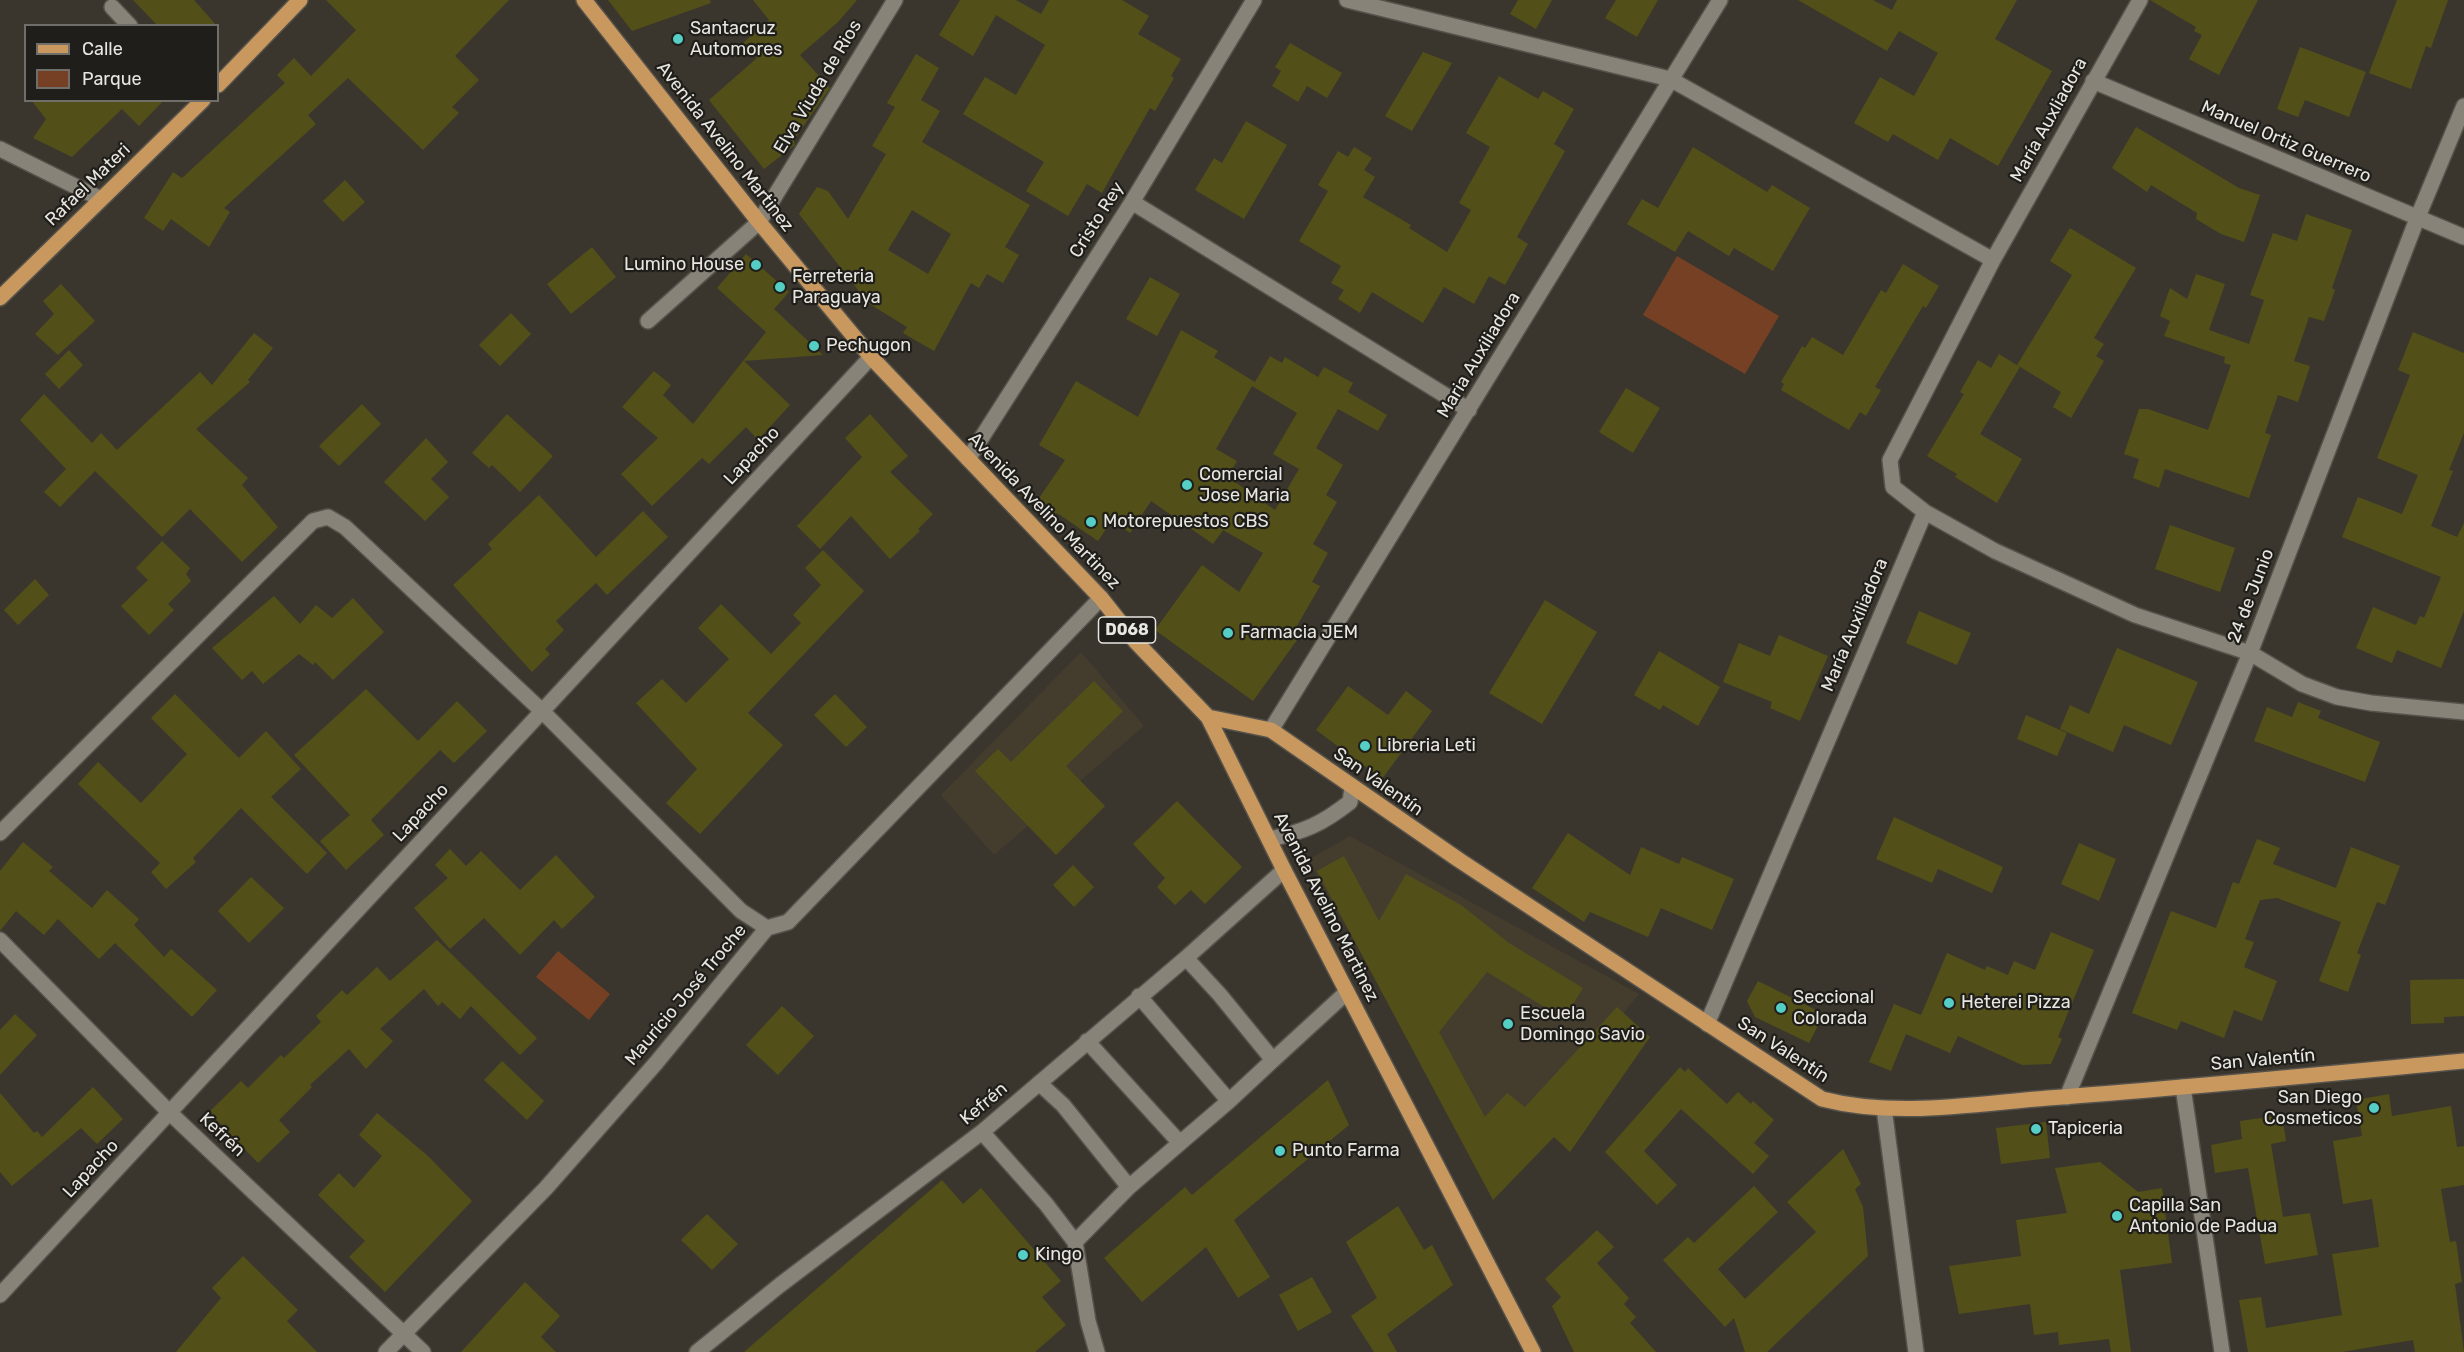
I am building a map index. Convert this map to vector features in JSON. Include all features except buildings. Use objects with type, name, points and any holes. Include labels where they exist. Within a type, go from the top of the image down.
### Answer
[{"type":"main road","points":[[219,84],[300,0]]},
{"type":"main road","name":"Avenida Avelino Martinez","points":[[584,0],[759,222],[871,357],[1101,598],[1136,642],[1208,717],[1284,870],[1533,1352]]},
{"type":"main road","name":"Rafael Materi","points":[[0,298],[200,102]]},
{"type":"main road","name":"San Valentín","points":[[1208,717],[1271,730],[1352,789],[1822,1099],[1852,1106],[1884,1108],[2067,1097],[2464,1061]]},
{"type":"street","name":"Elva Viuda de Rios","points":[[648,321],[759,222],[895,0]]},
{"type":"street","name":"Cristo Rey","points":[[968,459],[1132,202],[1254,0]]},
{"type":"street","points":[[1347,0],[1670,79],[1993,260],[1890,460],[1893,486],[1925,512],[1995,551],[2135,615],[2250,653],[2302,684],[2337,697],[2397,707],[2464,712]]},
{"type":"street","name":"Maria Auxiliadora","points":[[1271,730],[1720,0]]},
{"type":"street","name":"María Auxliadora","points":[[1993,260],[2092,81],[2140,0]]},
{"type":"street","points":[[112,7],[127,24]]},
{"type":"street","name":"Manuel Ortiz Guerrero","points":[[2092,81],[2464,237]]},
{"type":"street","name":"24 de Junio","points":[[2067,1097],[2250,653],[2417,219],[2464,106]]},
{"type":"street","points":[[0,149],[101,199]]},
{"type":"street","points":[[1132,202],[1469,410]]},
{"type":"street","name":"Lapacho","points":[[0,1295],[871,357]]},
{"type":"street","name":"María Auxiliadora","points":[[1707,1024],[1925,512]]},
{"type":"street","points":[[0,833],[305,529],[314,521],[327,517],[345,527],[542,711],[741,911],[767,928]]},
{"type":"street","name":"Mauricio José Troche","points":[[386,1352],[546,1188],[656,1062],[767,928],[788,922],[1101,598]]},
{"type":"street","points":[[1269,838],[1299,832],[1324,822],[1350,802],[1352,789]]},
{"type":"street","name":"Kefrén","points":[[697,1352],[780,1285],[982,1132],[1186,958],[1284,870]]},
{"type":"street","name":"Kefrén","points":[[0,940],[170,1113],[423,1352]]},
{"type":"street","points":[[1186,958],[1220,994],[1273,1060]]},
{"type":"street","points":[[1075,1242],[1129,1187],[1229,1101],[1347,992]]},
{"type":"street","points":[[1139,996],[1229,1101]]},
{"type":"street","points":[[1087,1041],[1180,1143]]},
{"type":"street","points":[[1039,1083],[1063,1105],[1129,1187]]},
{"type":"street","points":[[2183,1087],[2222,1352]]},
{"type":"street","points":[[1884,1108],[1916,1352]]},
{"type":"street","points":[[982,1132],[1046,1204],[1075,1242],[1088,1321],[1097,1352]]},
{"type":"shaded area","points":[[1081,652],[1144,726],[994,855],[941,795]]},
{"type":"shaded area","name":"Escuela Domingo Savio","points":[[1350,836],[1639,994],[1590,1054],[1481,1163],[1308,860]]},
{"type":"green space","points":[[1677,256],[1779,316],[1745,374],[1643,315]]},
{"type":"green space","points":[[558,951],[610,994],[589,1020],[536,977]]},
{"type":"place","name":"Santacruz Automores","points":[[678,39]]},
{"type":"place","name":"Lumino House","points":[[756,265]]},
{"type":"place","name":"Ferreteria Paraguaya","points":[[780,287]]},
{"type":"place","name":"Pechugon","points":[[814,346]]},
{"type":"place","name":"Comercial Jose Maria","points":[[1187,485]]},
{"type":"place","name":"Motorepuestos CBS","points":[[1091,522]]},
{"type":"place","name":"Farmacia JEM","points":[[1228,633]]},
{"type":"place","name":"Libreria Leti","points":[[1365,746]]},
{"type":"place","name":"Heterei Pizza","points":[[1949,1003]]},
{"type":"place","name":"Seccional Colorada","points":[[1781,1008]]},
{"type":"place","name":"Escuela Domingo Savio","points":[[1508,1024]]},
{"type":"place","name":"San Diego Cosmeticos","points":[[2374,1108]]},
{"type":"place","name":"Tapiceria","points":[[2036,1129]]},
{"type":"place","name":"Punto Farma","points":[[1280,1151]]},
{"type":"place","name":"Capilla San Antonio de Padua","points":[[2117,1216]]},
{"type":"place","name":"Kingo","points":[[1023,1255]]}]
